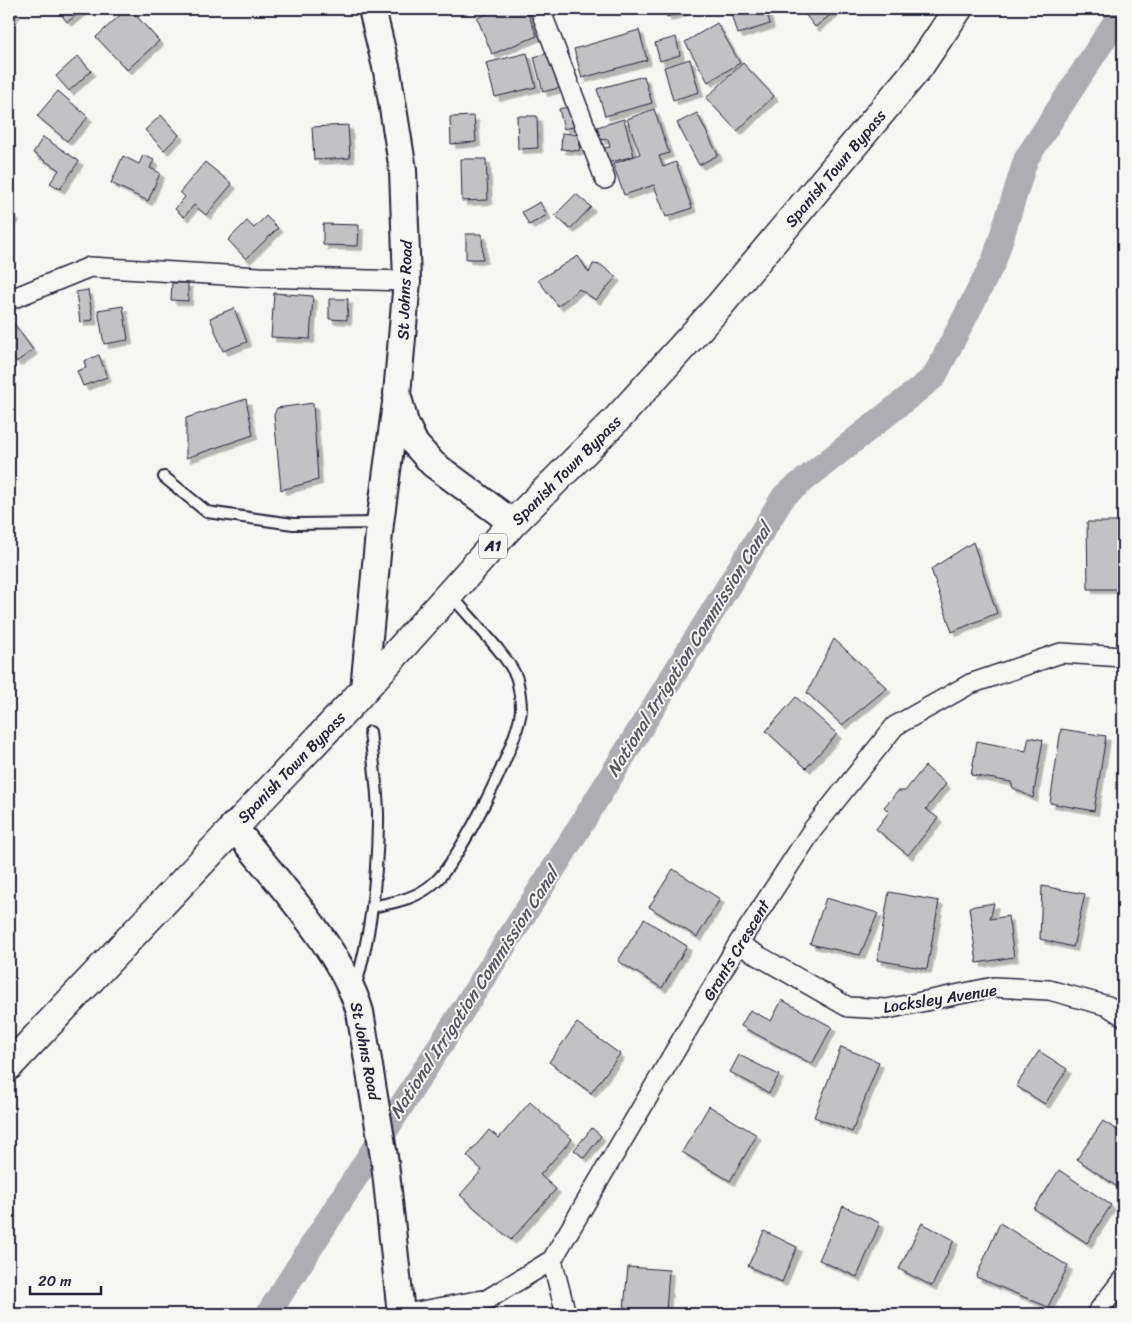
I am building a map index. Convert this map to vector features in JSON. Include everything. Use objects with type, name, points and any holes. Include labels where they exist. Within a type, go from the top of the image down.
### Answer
[{"type":"main road","name":"St Johns Road","points":[[372,9],[387,71],[403,170],[407,281],[398,394],[405,423],[415,444],[432,464],[513,523]]},
{"type":"main road","name":"Spanish Town Bypass","points":[[9,1066],[364,689],[513,523],[618,418],[720,304],[919,67],[958,9]]},
{"type":"main road","points":[[364,689],[380,523],[398,394]]},
{"type":"main road","name":"St Johns Road","points":[[234,826],[304,915],[354,991],[360,1012],[385,1163],[401,1314]]},
{"type":"street","points":[[540,9],[605,179]]},
{"type":"street","points":[[9,300],[90,267],[259,277],[407,281]]},
{"type":"street","name":"Grants Crescent","points":[[405,1314],[488,1299],[552,1260],[738,944],[813,829],[895,726],[970,684],[1061,653],[1123,657]]},
{"type":"street","name":"Locksley Avenue","points":[[738,944],[848,1007],[887,1009],[994,987],[1049,990],[1108,1006],[1123,1016]]},
{"type":"street","points":[[552,1260],[566,1314]]},
{"type":"street","points":[[1096,1314],[1123,1279]]},
{"type":"lane","points":[[164,477],[207,512],[293,524],[380,523]]},
{"type":"lane","points":[[372,907],[412,898],[436,882],[466,841],[513,738],[521,710],[516,677],[502,656],[450,595]]},
{"type":"lane","points":[[354,991],[365,954],[372,907],[378,822],[370,732]]},
{"type":"building","points":[[9,9],[16,13],[9,20]]},
{"type":"building","points":[[57,9],[85,9],[67,22]]},
{"type":"building","points":[[127,9],[130,9],[159,41],[127,70],[96,37]]},
{"type":"building","points":[[499,9],[526,9],[537,36],[492,54],[477,18]]},
{"type":"building","points":[[664,9],[688,9],[667,17]]},
{"type":"building","points":[[738,9],[766,9],[770,24],[738,34],[731,11]]},
{"type":"building","points":[[801,9],[838,9],[815,27]]},
{"type":"building","points":[[717,23],[740,63],[708,82],[685,42]]},
{"type":"building","points":[[639,30],[647,60],[582,78],[574,49]]},
{"type":"building","points":[[676,37],[680,55],[660,61],[655,43]]},
{"type":"building","points":[[552,52],[562,87],[543,92],[534,57]]},
{"type":"building","points":[[527,53],[536,87],[495,97],[486,63]]},
{"type":"building","points":[[78,56],[91,71],[69,91],[56,76]]},
{"type":"building","points":[[690,59],[699,92],[673,100],[664,67]]},
{"type":"building","points":[[743,63],[774,96],[737,131],[706,98]]},
{"type":"building","points":[[644,76],[652,103],[605,116],[597,89]]},
{"type":"building","points":[[58,91],[88,117],[67,141],[37,116]]},
{"type":"building","points":[[575,105],[581,125],[564,129],[559,109]]},
{"type":"building","points":[[654,109],[669,153],[659,156],[663,167],[676,162],[692,208],[666,217],[654,185],[624,195],[613,164],[640,154],[627,119]]},
{"type":"building","points":[[697,113],[718,155],[699,165],[677,123]]},
{"type":"building","points":[[161,115],[179,135],[164,150],[145,130]]},
{"type":"building","points":[[474,116],[476,142],[451,144],[450,117]]},
{"type":"building","points":[[517,116],[537,116],[538,148],[518,149]]},
{"type":"building","points":[[624,119],[634,156],[607,163],[603,148],[610,147],[608,139],[601,140],[597,127]]},
{"type":"building","points":[[348,125],[350,158],[314,160],[312,127]]},
{"type":"building","points":[[562,133],[581,135],[579,151],[561,149]]},
{"type":"building","points":[[43,137],[79,161],[60,189],[50,183],[59,170],[33,153]]},
{"type":"building","points":[[143,155],[154,160],[150,168],[160,173],[148,201],[111,183],[123,156],[139,164]]},
{"type":"building","points":[[461,159],[486,159],[488,200],[462,201]]},
{"type":"building","points":[[205,162],[232,184],[206,215],[194,205],[184,217],[175,209],[185,197],[180,192]]},
{"type":"building","points":[[576,194],[591,207],[570,229],[555,215]]},
{"type":"building","points":[[540,202],[547,215],[529,225],[522,212]]},
{"type":"building","points":[[9,211],[15,216],[9,224]]},
{"type":"building","points":[[266,216],[278,228],[246,259],[228,240],[247,221],[254,228]]},
{"type":"building","points":[[323,224],[359,225],[358,246],[323,245]]},
{"type":"building","points":[[466,234],[482,234],[483,259],[466,259]]},
{"type":"building","points":[[578,256],[589,273],[593,264],[601,265],[616,277],[596,300],[579,289],[558,306],[538,280]]},
{"type":"building","points":[[172,283],[188,283],[188,301],[171,300]]},
{"type":"building","points":[[88,290],[93,320],[80,322],[76,292]]},
{"type":"building","points":[[274,293],[313,296],[310,339],[271,337]]},
{"type":"building","points":[[329,299],[348,299],[347,320],[329,319]]},
{"type":"building","points":[[123,306],[128,340],[104,344],[98,310]]},
{"type":"building","points":[[234,308],[247,342],[223,351],[210,318]]},
{"type":"building","points":[[12,321],[33,350],[16,362],[9,351],[9,323]]},
{"type":"building","points":[[99,355],[107,377],[83,386],[77,371],[86,368],[84,361]]},
{"type":"building","points":[[246,399],[253,435],[186,458],[186,418]]},
{"type":"building","points":[[313,403],[318,480],[281,490],[274,415],[277,408]]},
{"type":"building","points":[[1087,522],[1123,522],[1123,589],[1088,589]]},
{"type":"building","points":[[973,542],[997,613],[952,632],[931,569]]},
{"type":"building","points":[[834,639],[887,688],[842,725],[807,693]]},
{"type":"building","points":[[796,697],[837,734],[806,768],[766,731]]},
{"type":"building","points":[[1061,729],[1106,736],[1094,811],[1050,803]]},
{"type":"building","points":[[1029,737],[1043,740],[1033,798],[1013,788],[1011,782],[971,775],[977,741],[1026,751]]},
{"type":"building","points":[[925,766],[946,784],[926,809],[938,818],[908,855],[876,829],[889,812],[884,807],[898,791],[905,791]]},
{"type":"building","points":[[673,869],[720,899],[697,937],[649,907]]},
{"type":"building","points":[[1042,886],[1085,894],[1073,947],[1040,939]]},
{"type":"building","points":[[889,892],[939,901],[927,969],[877,960]]},
{"type":"building","points":[[826,898],[878,913],[860,955],[810,944]]},
{"type":"building","points":[[994,903],[990,919],[1008,916],[1014,957],[977,963],[969,907]]},
{"type":"building","points":[[644,919],[687,946],[662,988],[618,961]]},
{"type":"building","points":[[782,1000],[832,1027],[812,1064],[741,1026],[750,1010],[771,1021]]},
{"type":"building","points":[[577,1023],[620,1054],[591,1093],[549,1062]]},
{"type":"building","points":[[841,1047],[879,1062],[852,1132],[814,1117]]},
{"type":"building","points":[[1039,1051],[1067,1069],[1045,1104],[1016,1086]]},
{"type":"building","points":[[739,1055],[779,1075],[769,1093],[730,1072]]},
{"type":"building","points":[[530,1102],[572,1139],[540,1175],[556,1189],[511,1240],[460,1195],[482,1170],[467,1156],[489,1130],[499,1138]]},
{"type":"building","points":[[709,1106],[757,1135],[730,1181],[682,1152]]},
{"type":"building","points":[[1103,1121],[1123,1134],[1123,1191],[1077,1159]]},
{"type":"building","points":[[592,1128],[601,1136],[584,1158],[574,1150]]},
{"type":"building","points":[[1059,1170],[1111,1205],[1087,1243],[1034,1209]]},
{"type":"building","points":[[843,1206],[880,1223],[857,1277],[819,1260]]},
{"type":"building","points":[[922,1223],[954,1240],[932,1286],[899,1269]]},
{"type":"building","points":[[1000,1223],[1068,1266],[1048,1307],[976,1277]]},
{"type":"building","points":[[764,1231],[797,1247],[782,1282],[748,1266]]},
{"type":"building","points":[[628,1267],[669,1270],[666,1312],[624,1308]]},
{"type":"waterway","name":"National Irrigation Commission Canal","points":[[268,1314],[561,857],[784,496],[934,377],[994,261],[1026,159],[1123,10]]}]
